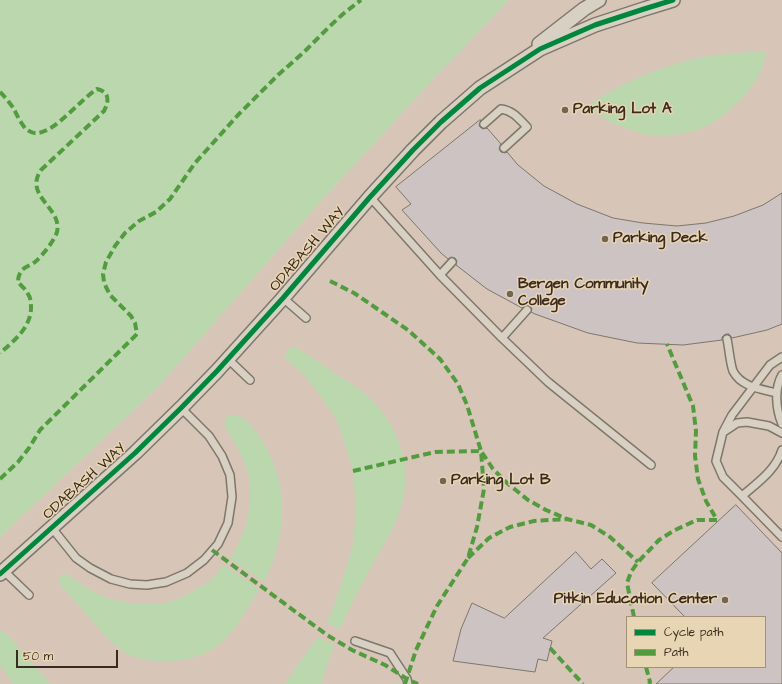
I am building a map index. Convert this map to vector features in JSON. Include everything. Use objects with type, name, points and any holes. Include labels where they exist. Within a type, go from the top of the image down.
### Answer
[{"type":"street","points":[[480,88],[599,0]]},
{"type":"street","name":"ODABASH WAY","points":[[2,573],[135,453],[181,408],[228,359],[370,197],[424,139],[480,88],[540,49],[595,25],[674,0]]},
{"type":"lane","points":[[484,124],[501,109],[508,110],[515,114],[528,127],[504,148]]},
{"type":"lane","points":[[370,197],[440,275],[548,382],[651,465]]},
{"type":"lane","points":[[440,275],[452,262]]},
{"type":"lane","points":[[283,298],[306,318]]},
{"type":"lane","points":[[502,338],[527,310]]},
{"type":"lane","points":[[727,339],[733,370],[740,380],[753,388],[777,393]]},
{"type":"lane","points":[[782,356],[770,365],[732,415],[723,432],[716,461],[723,477],[782,537]]},
{"type":"lane","points":[[228,359],[250,380]]},
{"type":"lane","points":[[782,375],[779,380],[776,398],[782,424]]},
{"type":"lane","points":[[52,528],[76,558],[90,568],[111,579],[130,584],[147,585],[166,582],[187,573],[204,560],[218,544],[228,523],[232,497],[230,475],[222,456],[209,436],[181,408]]},
{"type":"lane","points":[[723,432],[737,423],[747,422],[769,426],[782,433]]},
{"type":"lane","points":[[742,496],[774,467],[782,450]]},
{"type":"lane","points":[[2,573],[29,595]]},
{"type":"lane","points":[[356,641],[390,653],[407,679],[408,684]]},
{"type":"shaded area","name":"Bergen Community College","points":[[509,0],[782,0],[782,684],[0,684],[0,537],[158,387],[320,202],[425,88]]},
{"type":"green space","points":[[0,0],[509,0],[425,88],[320,202],[158,387],[0,537]]},
{"type":"green space","points":[[766,51],[762,69],[743,98],[729,111],[711,124],[695,131],[672,135],[647,135],[608,121],[587,106],[632,80],[667,67],[717,55]]},
{"type":"green space","points":[[292,346],[356,387],[379,408],[395,433],[401,447],[404,462],[406,477],[405,492],[398,515],[340,629],[327,623],[346,570],[353,544],[356,511],[353,471],[337,421],[305,376],[283,357]]},
{"type":"green space","points":[[229,415],[242,417],[255,430],[267,449],[278,478],[282,508],[279,539],[275,556],[264,582],[230,559],[245,529],[249,512],[250,485],[243,459],[225,427],[225,420]]},
{"type":"green space","points":[[223,565],[259,589],[232,631],[223,641],[212,650],[199,656],[183,660],[148,660],[127,654],[99,629],[60,585],[59,579],[61,575],[66,574],[97,593],[114,600],[156,604],[169,602],[180,598],[199,588],[214,577]]},
{"type":"green space","points":[[0,631],[8,635],[51,684],[14,684],[0,666]]},
{"type":"green space","points":[[318,637],[334,645],[321,684],[284,684],[309,649]]},
{"type":"building","name":"Parking Deck","points":[[480,120],[480,127],[483,129],[487,128],[501,144],[499,149],[501,152],[507,152],[518,165],[544,186],[577,204],[613,218],[643,223],[677,226],[706,223],[734,216],[763,205],[782,193],[782,324],[767,330],[732,338],[729,334],[726,334],[722,337],[722,340],[683,345],[637,343],[588,333],[535,314],[531,312],[532,309],[530,306],[526,305],[522,308],[487,289],[456,265],[457,261],[455,258],[451,257],[448,259],[441,253],[402,210],[411,204],[396,187]]},
{"type":"building","name":"Pitkin Education Center","points":[[736,505],[782,553],[782,684],[656,684],[673,668],[766,668],[766,616],[684,616],[652,583]]},
{"type":"building","points":[[576,552],[591,569],[602,559],[616,573],[543,638],[552,641],[547,661],[538,659],[535,672],[453,661],[461,629],[472,603],[504,618]]},
{"type":"marked path","points":[[0,479],[18,462],[40,430],[137,334],[135,323],[131,316],[110,295],[104,282],[103,274],[106,262],[115,246],[125,233],[139,221],[156,212],[170,199],[195,163],[238,115],[330,26],[361,0]]},
{"type":"marked path","points":[[0,92],[12,107],[25,128],[34,133],[45,131],[52,127],[97,89],[104,92],[107,97],[107,104],[104,111],[41,170],[37,179],[37,187],[40,195],[54,216],[57,224],[57,232],[51,244],[41,256],[35,262],[23,269],[20,273],[18,282],[26,291],[31,301],[30,316],[20,334],[0,353]]},
{"type":"marked path","points":[[330,281],[354,293],[408,330],[440,359],[458,384],[467,405],[481,451],[484,489],[477,527],[468,558],[437,606],[416,650],[405,684]]},
{"type":"marked path","points":[[634,616],[627,583],[631,572],[638,562],[659,540],[675,530],[697,520],[717,520],[706,501],[698,479],[695,456],[696,431],[693,406],[667,344]]},
{"type":"marked path","points":[[353,471],[435,452],[481,451],[493,469],[528,500],[567,519]]},
{"type":"marked path","points":[[468,558],[489,538],[510,527],[534,521],[567,519],[591,525],[610,537],[638,562]]},
{"type":"marked path","points":[[212,550],[327,635],[352,650],[385,665],[418,684]]},
{"type":"marked path","points":[[550,648],[583,684]]},
{"type":"marked path","points":[[646,668],[650,682],[649,684]]},
{"type":"cycle path","points":[[0,574],[135,453],[181,408],[217,371],[283,298],[370,197],[413,150],[441,122],[480,88],[540,49],[595,25],[673,0]]},
{"type":"place","name":"Parking Lot A","points":[[565,110]]},
{"type":"place","name":"Parking Deck","points":[[605,239]]},
{"type":"place","name":"Bergen Community College","points":[[510,294]]},
{"type":"place","name":"Parking Lot B","points":[[443,481]]},
{"type":"place","name":"Pitkin Education Center","points":[[725,600]]}]
